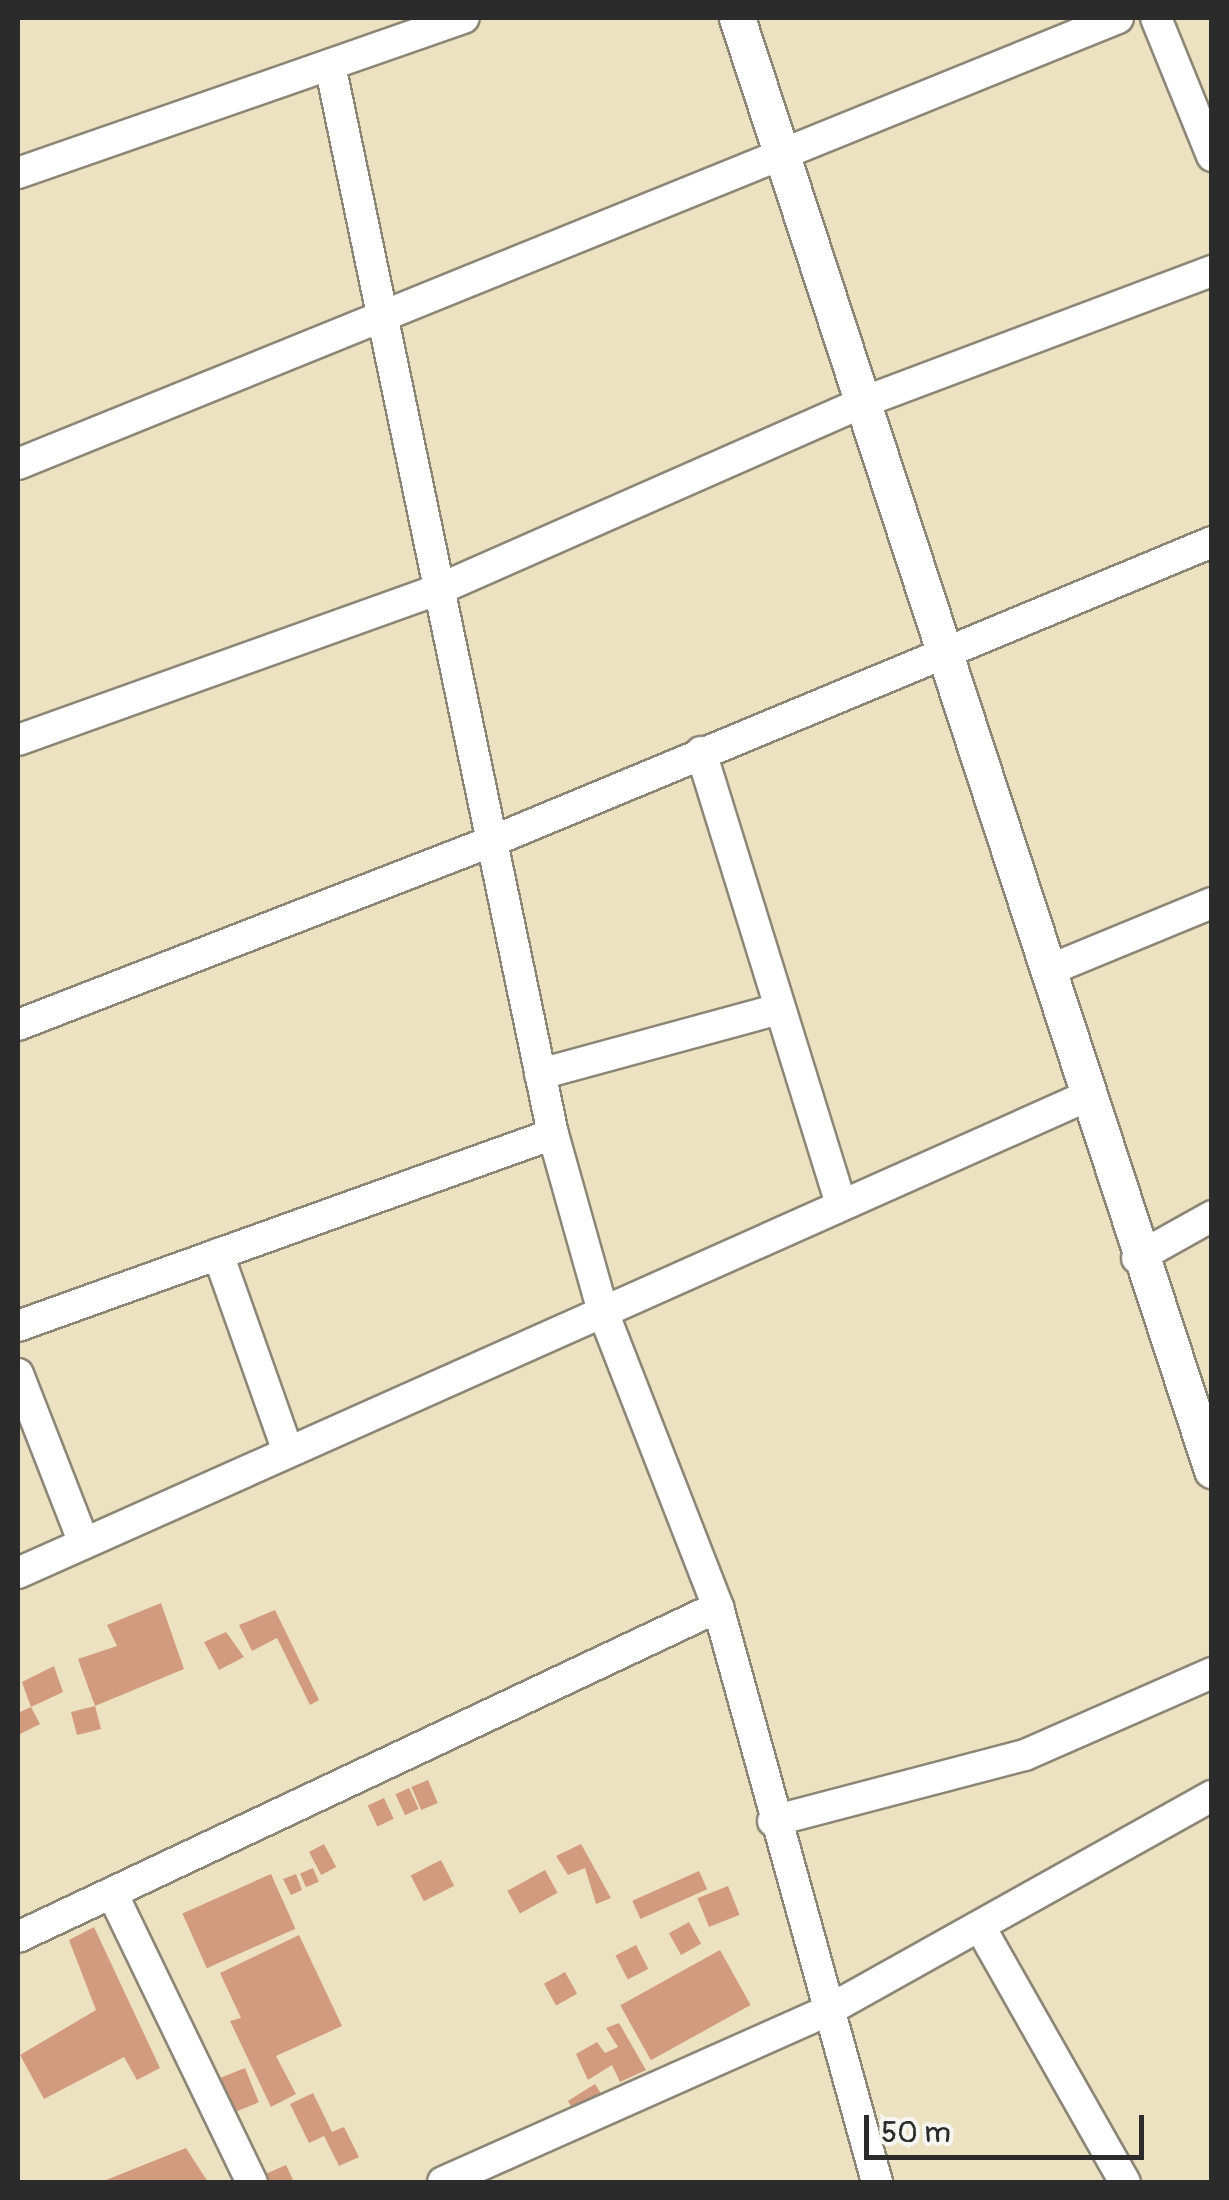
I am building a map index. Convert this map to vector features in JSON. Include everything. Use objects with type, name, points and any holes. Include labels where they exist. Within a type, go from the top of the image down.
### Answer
[{"type":"street","points":[[18,174],[464,18]]},
{"type":"street","points":[[737,18],[784,147],[866,400],[1136,1258],[1212,1470]]},
{"type":"street","points":[[18,464],[784,147],[1118,18]]},
{"type":"street","points":[[1156,18],[1211,154]]},
{"type":"street","points":[[330,65],[495,840],[553,1134],[603,1312],[718,1607],[825,2012],[877,2182]]},
{"type":"street","points":[[18,740],[442,588],[866,400],[1212,271]]},
{"type":"street","points":[[18,1024],[495,840],[1212,542]]},
{"type":"street","points":[[701,752],[775,1010],[840,1200]]},
{"type":"street","points":[[1047,972],[1212,903]]},
{"type":"street","points":[[540,1074],[775,1010]]},
{"type":"street","points":[[18,1573],[82,1538],[603,1312],[840,1200],[1084,1098]]},
{"type":"street","points":[[18,1326],[553,1134]]},
{"type":"street","points":[[1136,1258],[1212,1216]]},
{"type":"street","points":[[218,1254],[287,1449]]},
{"type":"street","points":[[18,1374],[82,1538]]},
{"type":"street","points":[[18,1937],[718,1607]]},
{"type":"street","points":[[773,1821],[1026,1754],[1212,1673]]},
{"type":"street","points":[[443,2182],[825,2012],[1212,1796]]},
{"type":"street","points":[[112,1893],[252,2182]]},
{"type":"street","points":[[980,1927],[1125,2182]]},
{"type":"building","points":[[161,1603],[184,1669],[95,1706],[78,1659],[117,1646],[107,1625]]},
{"type":"building","points":[[275,1610],[319,1700],[310,1705],[277,1638],[252,1651],[239,1625]]},
{"type":"building","points":[[226,1632],[244,1657],[219,1670],[204,1642]]},
{"type":"building","points":[[54,1666],[63,1692],[31,1707],[22,1682]]},
{"type":"building","points":[[95,1706],[101,1729],[77,1735],[71,1712]]},
{"type":"building","points":[[31,1707],[40,1724],[20,1734],[18,1713]]},
{"type":"building","points":[[428,1780],[438,1803],[421,1810],[411,1787]]},
{"type":"building","points":[[409,1788],[419,1809],[405,1815],[395,1794]]},
{"type":"building","points":[[384,1798],[394,1819],[377,1826],[368,1806]]},
{"type":"building","points":[[324,1844],[336,1867],[321,1875],[309,1852]]},
{"type":"building","points":[[581,1844],[611,1898],[596,1904],[585,1868],[568,1875],[556,1856]]},
{"type":"building","points":[[441,1860],[454,1886],[424,1901],[411,1875]]},
{"type":"building","points":[[313,1868],[319,1882],[306,1887],[300,1873]]},
{"type":"building","points":[[545,1870],[558,1893],[520,1914],[507,1891]]},
{"type":"building","points":[[699,1871],[707,1889],[640,1919],[632,1901]]},
{"type":"building","points":[[271,1874],[295,1929],[207,1968],[182,1913]]},
{"type":"building","points":[[296,1874],[302,1890],[291,1895],[283,1879]]},
{"type":"building","points":[[728,1886],[740,1915],[709,1927],[697,1898]]},
{"type":"building","points":[[689,1922],[701,1944],[681,1955],[669,1933]]},
{"type":"building","points":[[94,1927],[160,2068],[137,2080],[124,2057],[44,2099],[20,2055],[96,2010],[69,1940]]},
{"type":"building","points":[[299,1935],[342,2026],[276,2056],[296,2094],[271,2107],[230,2021],[241,2018],[220,1973]]},
{"type":"building","points":[[636,1945],[648,1969],[628,1979],[616,1955]]},
{"type":"building","points":[[720,1950],[751,2005],[651,2060],[620,2005]]},
{"type":"building","points":[[565,1972],[577,1994],[556,2006],[544,1984]]},
{"type":"building","points":[[619,2023],[646,2070],[620,2082],[612,2065],[588,2080],[576,2054],[597,2042],[605,2053],[618,2047],[606,2028]]},
{"type":"building","points":[[245,2068],[259,2102],[232,2113],[218,2079]]},
{"type":"building","points":[[595,2084],[603,2097],[576,2114],[568,2101]]},
{"type":"building","points":[[313,2093],[332,2132],[344,2127],[359,2157],[339,2166],[324,2136],[309,2143],[290,2104]]},
{"type":"building","points":[[186,2148],[208,2182],[101,2182]]},
{"type":"building","points":[[286,2165],[294,2182],[267,2182],[263,2175]]}]
